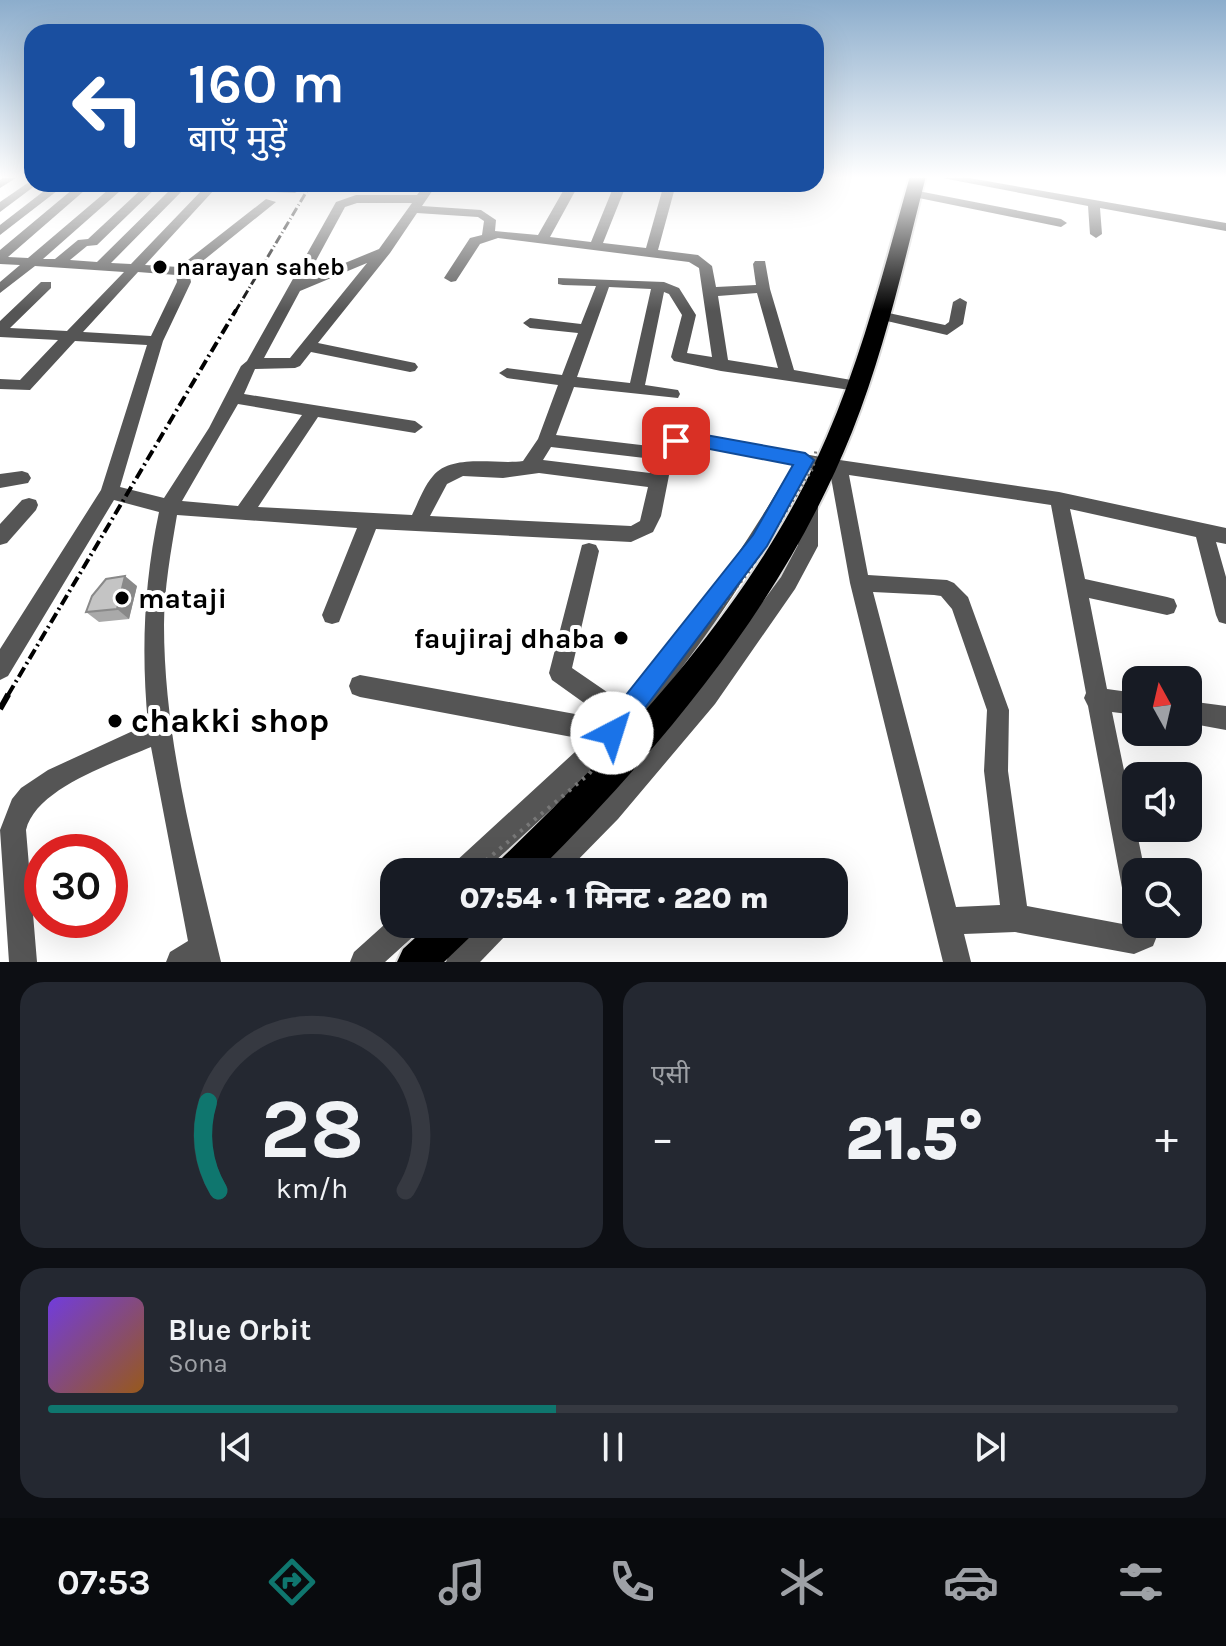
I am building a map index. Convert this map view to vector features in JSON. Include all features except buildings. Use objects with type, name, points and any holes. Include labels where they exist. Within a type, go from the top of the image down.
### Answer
[{"type":"highway","points":[[525,858],[646,731],[770,567],[809,499],[822,460],[857,386],[906,221]]},
{"type":"highway","points":[[416,962],[442,938]]},
{"type":"street","points":[[0,259],[42,221]]},
{"type":"street","points":[[0,289],[78,221]]},
{"type":"street","points":[[58,264],[83,243],[92,242],[115,221]]},
{"type":"street","points":[[98,268],[145,221]]},
{"type":"street","points":[[0,384],[24,386],[179,221]]},
{"type":"street","points":[[0,259],[98,268],[182,271],[246,221]]},
{"type":"street","points":[[180,962],[206,954],[158,731],[153,668],[155,595],[169,507],[333,221]]},
{"type":"street","points":[[254,363],[289,365],[406,221]]},
{"type":"street","points":[[488,235],[490,221]]},
{"type":"street","points":[[542,240],[553,221]]},
{"type":"street","points":[[595,247],[606,221]]},
{"type":"street","points":[[651,253],[660,221]]},
{"type":"street","points":[[1053,221],[1061,223]]},
{"type":"street","points":[[1095,221],[1096,234]]},
{"type":"street","points":[[1192,221],[1226,227]]},
{"type":"street","points":[[451,278],[475,241],[488,235],[651,253],[704,263],[721,366]]},
{"type":"street","points":[[0,238],[21,239]]},
{"type":"street","points":[[297,288],[385,250]]},
{"type":"street","points":[[0,272],[29,262]]},
{"type":"street","points":[[760,264],[763,289],[788,375]]},
{"type":"street","points":[[0,669],[110,492],[156,341],[184,282],[182,271]]},
{"type":"street","points":[[563,281],[659,285],[679,294],[688,309],[679,357],[857,386]]},
{"type":"street","points":[[0,331],[46,285]]},
{"type":"street","points":[[529,467],[546,440],[603,285]]},
{"type":"street","points":[[636,390],[659,285]]},
{"type":"street","points":[[710,292],[763,289]]},
{"type":"street","points":[[879,315],[947,330],[956,324],[960,302]]},
{"type":"street","points":[[530,323],[585,329]]},
{"type":"street","points":[[0,331],[156,341]]},
{"type":"street","points":[[307,346],[410,367]]},
{"type":"street","points":[[507,373],[672,394]]},
{"type":"street","points":[[234,398],[415,427]]},
{"type":"street","points":[[243,514],[314,410]]},
{"type":"street","points":[[110,492],[169,507],[243,514],[631,534],[644,530],[649,523],[655,481],[667,446],[689,439],[1059,499],[1226,536]]},
{"type":"street","points":[[546,440],[663,454]]},
{"type":"street","points":[[822,460],[860,583],[957,962]]},
{"type":"street","points":[[479,858],[527,817],[618,726],[822,460]]},
{"type":"street","points":[[418,522],[440,479],[449,473],[529,467],[655,481]]},
{"type":"street","points":[[0,481],[22,478]]},
{"type":"street","points":[[562,858],[609,810],[707,696],[788,583],[808,546],[809,499]]},
{"type":"street","points":[[1059,499],[1095,698],[1129,858]]},
{"type":"street","points":[[0,537],[29,505]]},
{"type":"street","points":[[332,615],[370,520]]},
{"type":"street","points":[[1204,532],[1226,615]]},
{"type":"street","points":[[589,551],[560,673],[618,726]]},
{"type":"street","points":[[860,583],[934,586],[947,589],[961,604],[998,710],[996,771],[1015,918]]},
{"type":"street","points":[[1076,586],[1167,606]]},
{"type":"street","points":[[360,686],[618,726]]},
{"type":"street","points":[[1095,698],[1122,702]]},
{"type":"street","points":[[1202,714],[1226,718]]},
{"type":"street","points":[[23,962],[13,830],[18,812],[29,798],[47,785],[158,731]]},
{"type":"street","points":[[946,921],[1015,918],[1122,938]]},
{"type":"street","points":[[364,962],[391,938]]},
{"type":"street","points":[[460,962],[483,938]]},
{"type":"path","points":[[489,858],[589,774],[748,573],[813,468],[822,460]]},
{"type":"railway","points":[[235,312],[289,221]]},
{"type":"railway","points":[[8,695],[236,310]]},
{"type":"railway","points":[[0,709],[9,693]]},
{"type":"place","name":"narayan saheb","points":[[160,267]]},
{"type":"place","name":"mataji","points":[[122,598]]},
{"type":"place","name":"faujiraj dhaba","points":[[621,638]]},
{"type":"place","name":"chakki shop","points":[[115,721]]},
{"type":"route","points":[[612,733],[760,541],[805,460],[689,439],[676,441]]}]
